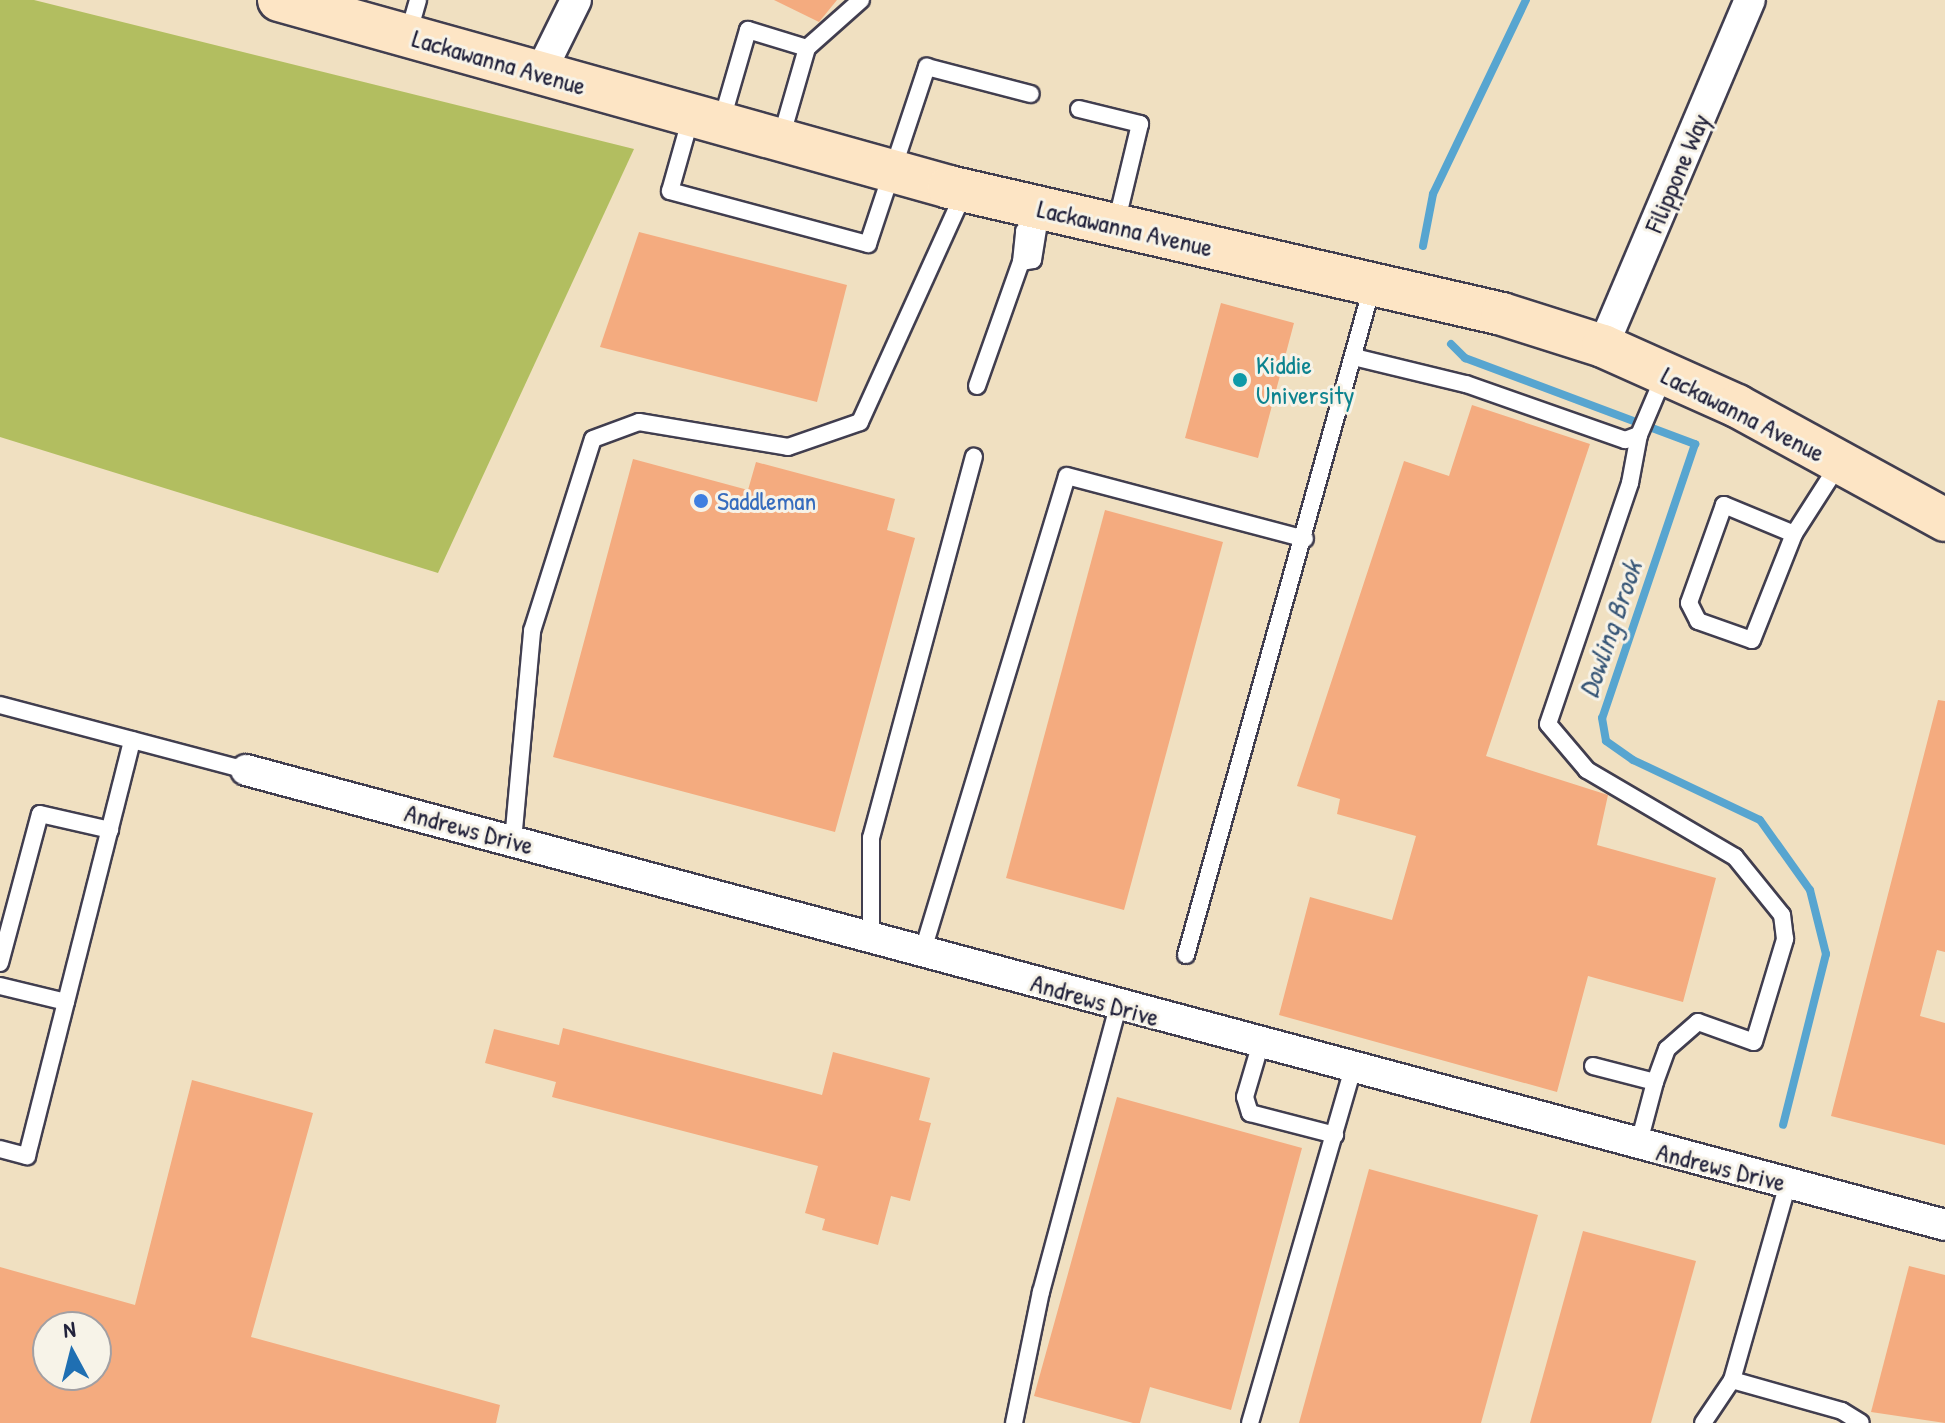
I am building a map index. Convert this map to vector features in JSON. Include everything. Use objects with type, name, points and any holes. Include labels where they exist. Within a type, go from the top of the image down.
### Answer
[{"type":"street","name":"Lackawanna Avenue","points":[[279,0],[413,18],[540,73],[965,191],[1039,218],[1116,225],[1502,314],[1603,346],[1664,374],[1945,520]]},
{"type":"street","points":[[540,73],[576,0]]},
{"type":"street","name":"Filippone Way","points":[[1603,346],[1750,0]]},
{"type":"street","name":"Andrews Drive","points":[[246,770],[923,950],[1352,1071],[1945,1225]]},
{"type":"lane","points":[[781,140],[807,48],[861,0]]},
{"type":"lane","points":[[807,48],[748,30],[670,191],[868,244],[927,67],[1031,94]]},
{"type":"lane","points":[[1079,109],[1140,124],[1116,225]]},
{"type":"lane","points":[[513,841],[532,631],[593,439],[639,422],[788,447],[860,422],[965,191]]},
{"type":"lane","points":[[977,386],[1021,262],[1033,260],[1041,237],[1039,218]]},
{"type":"lane","points":[[1186,955],[1305,539],[1372,285]]},
{"type":"lane","points":[[1354,357],[1466,384],[1625,440],[1639,435]]},
{"type":"lane","points":[[1638,1146],[1667,1049],[1698,1022],[1754,1042],[1785,939],[1782,915],[1735,857],[1587,770],[1548,724],[1630,483],[1639,435],[1664,374]]},
{"type":"lane","points":[[871,936],[871,838],[974,457]]},
{"type":"lane","points":[[1794,534],[1724,505],[1689,603],[1698,621],[1752,640],[1794,534],[1839,463]]},
{"type":"lane","points":[[923,950],[1067,476],[1305,539]]},
{"type":"lane","points":[[0,705],[246,770]]},
{"type":"lane","points":[[0,1149],[27,1156],[132,740]]},
{"type":"lane","points":[[0,963],[40,814],[110,830]]},
{"type":"lane","points":[[0,986],[66,1002]]},
{"type":"lane","points":[[1014,1423],[1041,1292],[1118,1007]]},
{"type":"lane","points":[[1260,1046],[1245,1097],[1250,1113],[1335,1135]]},
{"type":"lane","points":[[1593,1066],[1655,1082]]},
{"type":"lane","points":[[1250,1423],[1352,1071]]},
{"type":"lane","points":[[1703,1423],[1732,1380],[1788,1184]]},
{"type":"lane","points":[[1732,1380],[1842,1411],[1861,1423]]},
{"type":"green space","points":[[0,0],[34,0],[634,149],[438,573],[0,437]]},
{"type":"building","points":[[774,0],[837,0],[819,22]]},
{"type":"building","points":[[639,232],[847,285],[817,402],[600,347]]},
{"type":"building","name":"Kiddie University","points":[[1221,303],[1294,323],[1258,458],[1185,438]]},
{"type":"building","points":[[1472,405],[1590,444],[1486,756],[1608,795],[1597,845],[1716,878],[1683,1002],[1588,976],[1557,1092],[1279,1015],[1310,897],[1392,920],[1416,836],[1337,814],[1340,799],[1297,786],[1404,461],[1449,476]]},
{"type":"building","points":[[633,459],[748,490],[756,462],[895,499],[887,530],[915,538],[835,832],[553,757]]},
{"type":"building","points":[[1105,510],[1223,542],[1124,910],[1006,878]]},
{"type":"building","points":[[1938,700],[1945,701],[1945,952],[1937,950],[1920,1016],[1945,1023],[1945,1145],[1831,1116]]},
{"type":"building","points":[[563,1028],[822,1095],[833,1052],[930,1078],[919,1120],[931,1123],[910,1201],[891,1196],[878,1245],[822,1230],[825,1219],[805,1213],[818,1166],[552,1097],[556,1082],[485,1063],[494,1029],[559,1045]]},
{"type":"building","points":[[192,1080],[313,1113],[251,1337],[500,1405],[496,1423],[0,1423],[0,1267],[135,1305]]},
{"type":"building","points":[[1117,1097],[1302,1148],[1231,1410],[1150,1387],[1140,1423],[1133,1423],[1034,1396]]},
{"type":"building","points":[[1369,1169],[1538,1215],[1481,1423],[1299,1423]]},
{"type":"building","points":[[1583,1231],[1696,1261],[1651,1423],[1530,1423]]},
{"type":"building","points":[[1909,1266],[1945,1275],[1945,1423],[1871,1412]]},
{"type":"waterway","name":"Dowling Brook","points":[[1423,246],[1433,194],[1526,0]]},
{"type":"waterway","name":"Dowling Brook","points":[[1451,344],[1465,358],[1695,444],[1602,718],[1606,741],[1633,760],[1760,820],[1810,890],[1826,954],[1783,1125]]},
{"type":"place","name":"Kiddie University","points":[[1240,380]]},
{"type":"place","name":"Saddleman","points":[[701,501]]}]
